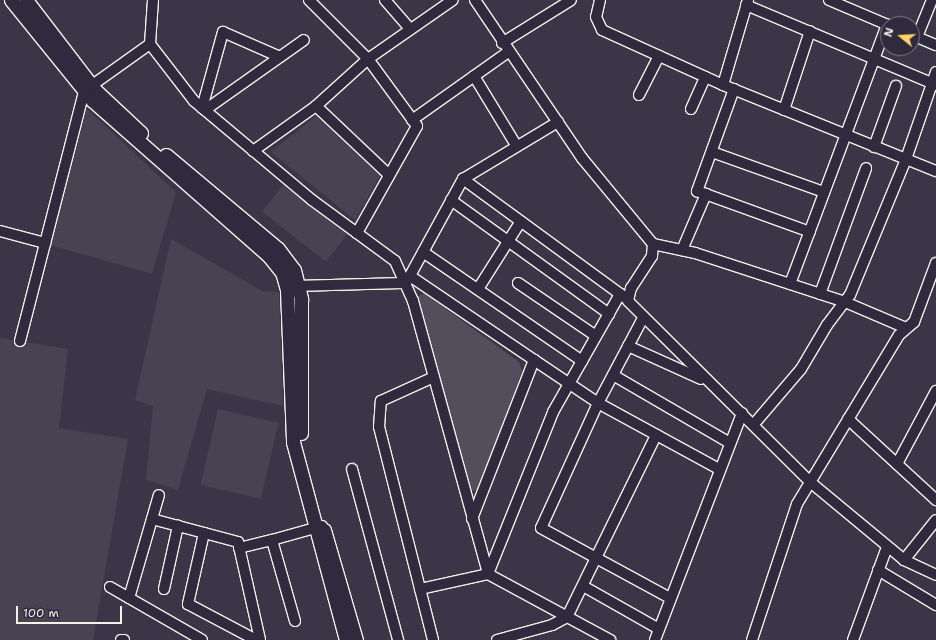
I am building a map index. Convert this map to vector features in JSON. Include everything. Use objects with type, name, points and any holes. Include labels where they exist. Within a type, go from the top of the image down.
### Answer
[{"type":"main road","points":[[17,1],[87,88],[268,255],[293,286],[293,442],[356,640]]},
{"type":"main road","points":[[319,527],[346,640]]},
{"type":"street","points":[[153,0],[150,44],[203,109],[356,233],[395,261],[408,279],[488,574]]},
{"type":"street","points":[[308,0],[368,59],[417,126],[356,233]]},
{"type":"street","points":[[385,0],[410,29]]},
{"type":"street","points":[[253,151],[316,106],[368,59],[453,0]]},
{"type":"street","points":[[475,0],[505,48],[582,158],[653,244],[682,250],[845,302],[906,328]]},
{"type":"street","points":[[412,120],[474,76],[505,48],[571,0]]},
{"type":"street","points":[[600,0],[597,25],[659,56],[723,85],[936,171]]},
{"type":"street","points":[[829,0],[880,22]]},
{"type":"street","points":[[920,24],[932,1]]},
{"type":"street","points":[[723,85],[747,3],[934,84]]},
{"type":"street","points":[[784,110],[810,31]]},
{"type":"street","points":[[203,109],[223,32],[280,57]]},
{"type":"street","points":[[920,38],[936,45]]},
{"type":"street","points":[[203,109],[304,40]]},
{"type":"street","points":[[790,284],[880,43]]},
{"type":"street","points":[[20,341],[87,88],[150,44]]},
{"type":"street","points":[[639,95],[659,56]]},
{"type":"street","points":[[754,424],[801,369],[845,302],[906,159],[934,84],[936,72]]},
{"type":"street","points":[[474,76],[516,145]]},
{"type":"street","points":[[690,109],[705,76]]},
{"type":"street","points":[[874,147],[896,86]]},
{"type":"street","points":[[734,89],[712,152],[697,189],[706,194],[810,232]]},
{"type":"street","points":[[316,106],[390,175]]},
{"type":"street","points":[[408,279],[463,179],[516,145],[558,122]]},
{"type":"street","points":[[712,152],[824,192]]},
{"type":"street","points":[[820,294],[866,168]]},
{"type":"street","points":[[463,179],[620,294],[708,382],[754,424],[809,481],[904,560],[936,575]]},
{"type":"street","points":[[682,250],[706,194]]},
{"type":"street","points":[[451,200],[608,314]]},
{"type":"street","points":[[478,289],[521,221]]},
{"type":"street","points":[[0,231],[45,243]]},
{"type":"street","points":[[628,301],[631,288],[652,256],[653,244]]},
{"type":"street","points":[[423,252],[582,361]]},
{"type":"street","points":[[752,640],[797,504],[809,481],[819,470],[848,419],[906,328],[914,322],[936,264]]},
{"type":"street","points":[[293,286],[408,279],[598,403],[719,469]]},
{"type":"street","points":[[518,283],[596,336]]},
{"type":"street","points":[[488,574],[552,412],[570,384],[620,294]]},
{"type":"street","points":[[643,318],[598,403],[541,528],[670,598]]},
{"type":"street","points":[[628,346],[708,382]]},
{"type":"street","points":[[472,519],[534,360]]},
{"type":"street","points":[[613,375],[730,443]]},
{"type":"street","points":[[433,640],[379,427],[381,401],[434,376]]},
{"type":"street","points":[[897,464],[936,391]]},
{"type":"street","points":[[655,640],[719,469],[742,413]]},
{"type":"street","points":[[848,419],[936,500]]},
{"type":"street","points":[[497,640],[552,625],[567,617],[597,559],[656,435]]},
{"type":"street","points":[[352,469],[398,640]]},
{"type":"street","points":[[129,598],[159,495]]},
{"type":"street","points":[[152,519],[238,542],[260,640]]},
{"type":"street","points":[[904,560],[936,520]]},
{"type":"street","points":[[164,589],[178,526]]},
{"type":"street","points":[[239,548],[319,527]]},
{"type":"street","points":[[204,533],[188,604],[256,640]]},
{"type":"street","points":[[272,540],[295,621]]},
{"type":"street","points":[[853,640],[887,547]]},
{"type":"street","points":[[878,570],[936,605]]},
{"type":"street","points":[[420,589],[488,574],[601,637],[610,640]]},
{"type":"street","points":[[583,586],[659,629]]},
{"type":"street","points":[[110,588],[202,640]]},
{"type":"shaded area","points":[[87,109],[176,192],[152,274],[50,245]]},
{"type":"shaded area","points":[[316,116],[380,176],[355,220],[271,152]]},
{"type":"shaded area","points":[[283,185],[347,235],[326,262],[262,212]]},
{"type":"shaded area","points":[[171,239],[262,291],[279,292],[283,406],[207,389],[178,490],[146,480],[153,406],[135,400]]},
{"type":"shaded area","points":[[424,293],[519,362],[522,371],[479,490],[471,491],[417,297]]},
{"type":"shaded area","points":[[0,338],[68,349],[59,428],[128,439],[93,640],[0,640]]},
{"type":"shaded area","points":[[218,409],[278,423],[261,499],[200,485]]}]
